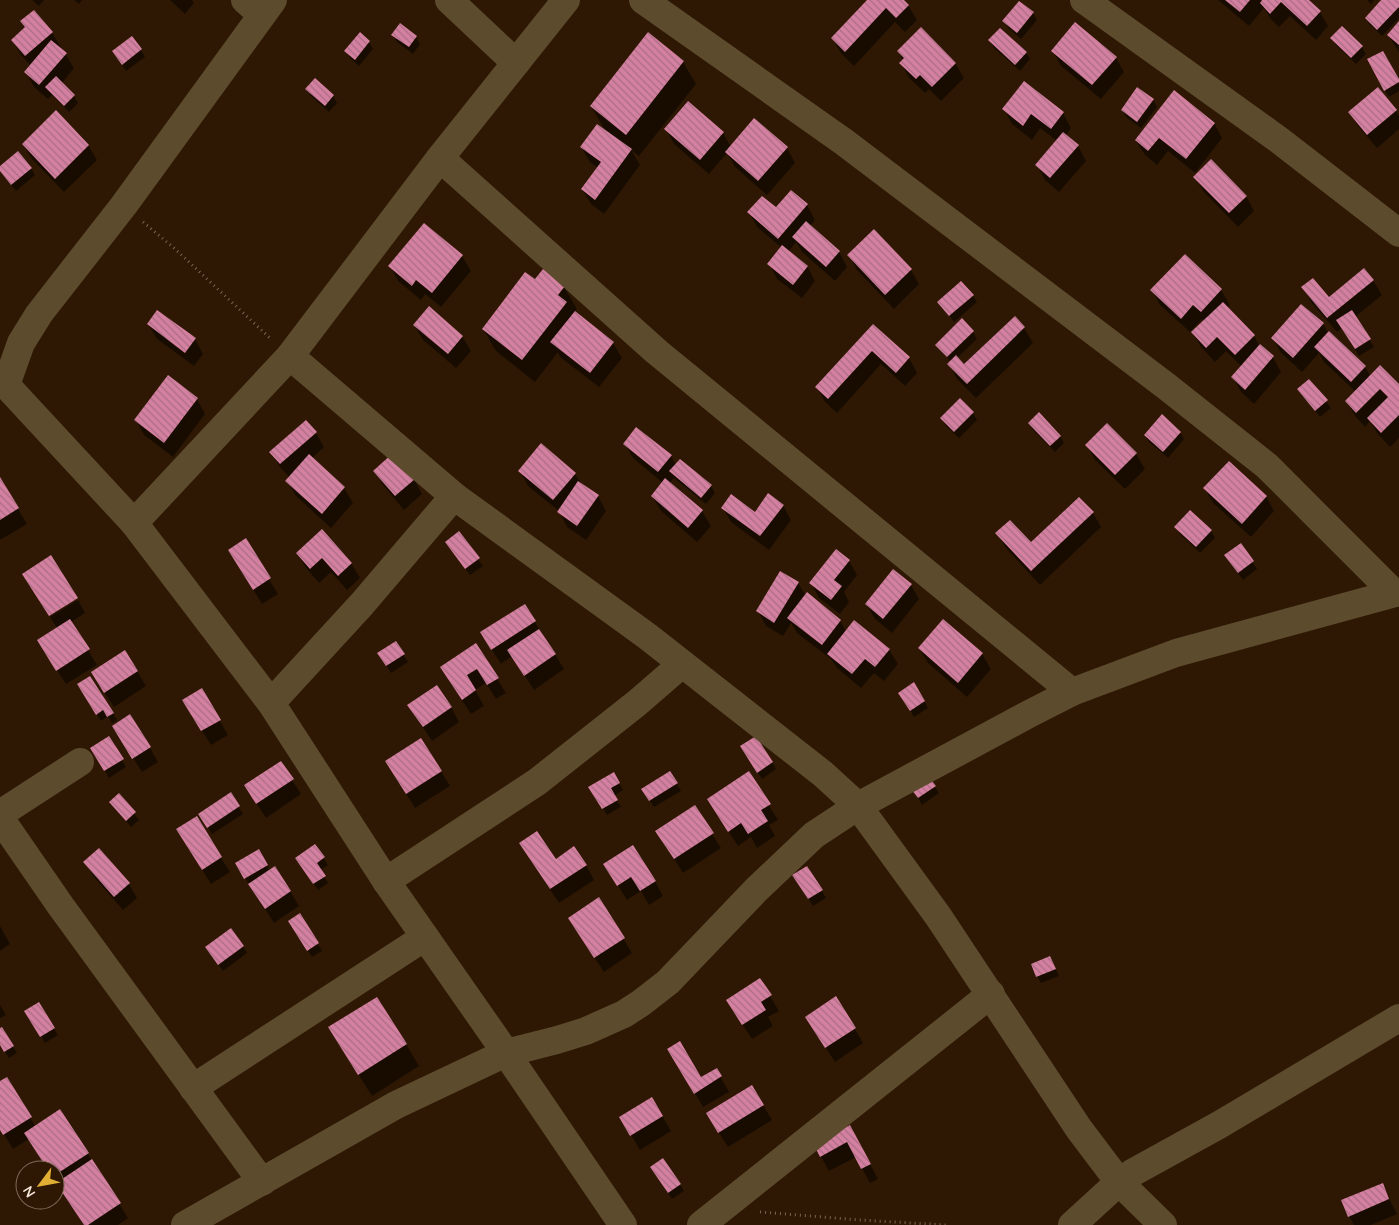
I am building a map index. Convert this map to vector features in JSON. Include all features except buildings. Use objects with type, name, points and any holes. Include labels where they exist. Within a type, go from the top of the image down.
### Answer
[{"type":"street","points":[[449,0],[516,63]]},
{"type":"street","points":[[134,523],[290,356],[440,158],[566,0]]},
{"type":"street","points":[[643,0],[844,142],[1033,284],[1188,404],[1266,466],[1397,592]]},
{"type":"street","points":[[1084,0],[1279,140],[1399,233]]},
{"type":"street","points":[[260,5],[124,205],[40,314],[21,343],[3,383],[134,523],[271,703],[386,881],[506,1052],[623,1225]]},
{"type":"street","points":[[440,158],[657,352],[1072,692]]},
{"type":"street","points":[[290,356],[454,496],[647,636],[823,774],[858,806],[938,916],[1079,1129],[1119,1182],[1163,1225]]},
{"type":"street","points":[[271,703],[362,604],[454,496]]},
{"type":"street","points":[[185,1225],[396,1105],[506,1052],[586,1031],[624,1014],[668,982],[790,857],[814,835],[858,806],[1072,692],[1176,653],[1397,592]]},
{"type":"street","points":[[386,881],[537,782],[682,664]]},
{"type":"street","points":[[0,814],[80,762]]},
{"type":"street","points":[[0,818],[60,905],[262,1182]]},
{"type":"street","points":[[193,1088],[425,937]]},
{"type":"street","points":[[710,1217],[990,994]]},
{"type":"street","points":[[1072,1225],[1119,1182],[1144,1166],[1219,1125],[1399,1018]]},
{"type":"path","points":[[124,205],[174,248],[290,356]]},
{"type":"path","points":[[710,1217],[782,1213],[946,1225]]}]
